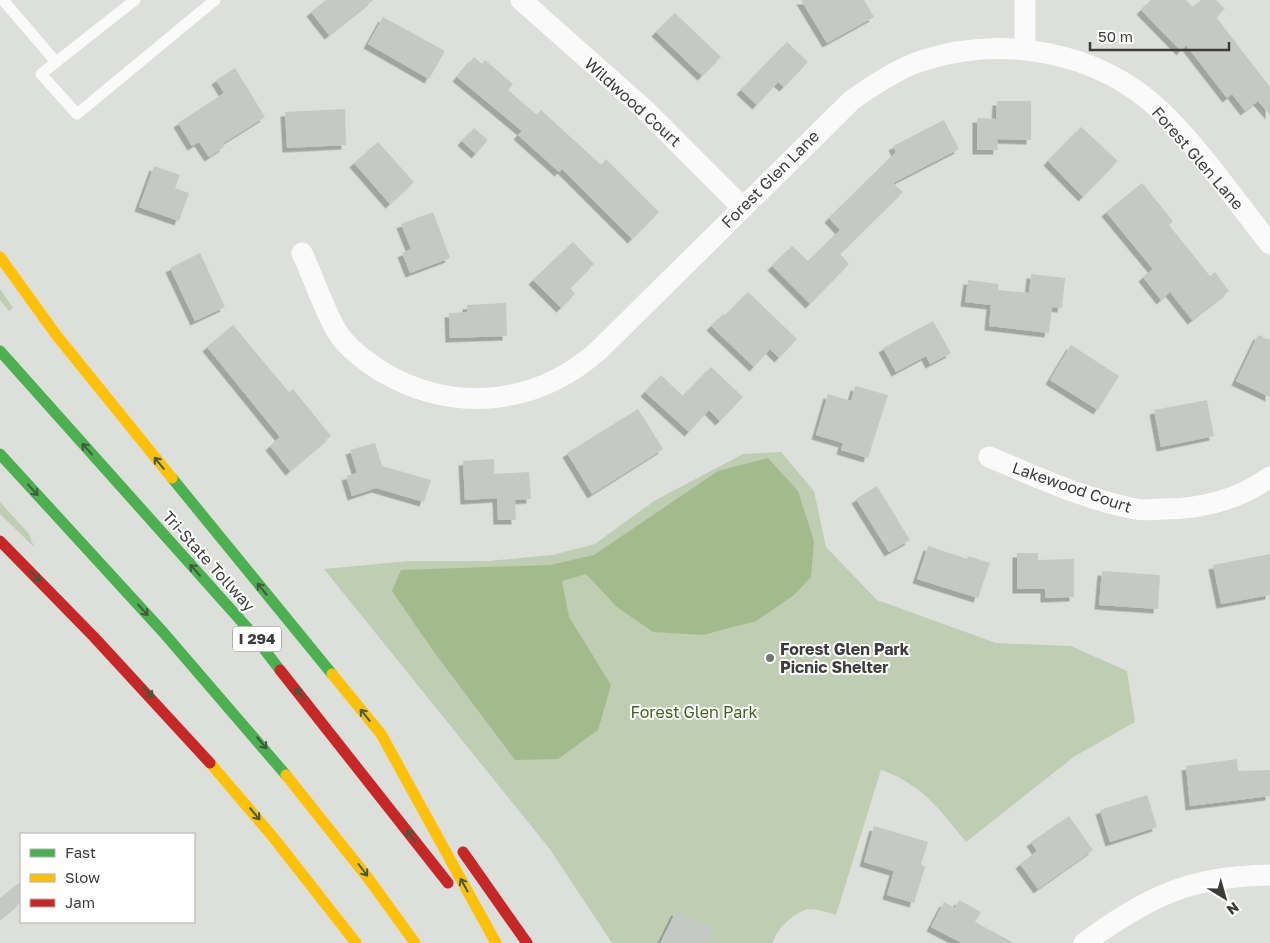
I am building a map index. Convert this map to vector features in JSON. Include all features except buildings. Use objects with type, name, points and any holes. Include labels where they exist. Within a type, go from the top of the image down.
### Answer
[{"type":"highway","points":[[0,257],[63,343],[381,734],[527,943]]},
{"type":"highway","name":"Tri-State Tollway","points":[[0,351],[251,632],[495,943]]},
{"type":"highway","points":[[0,454],[258,739],[346,847],[414,943]]},
{"type":"highway","points":[[0,541],[121,664],[201,750],[267,828],[356,943]]},
{"type":"highway","points":[[381,734],[495,943]]},
{"type":"street","name":"Wildwood Court","points":[[521,0],[643,108],[742,207]]},
{"type":"street","points":[[1025,0],[1025,49]]},
{"type":"street","name":"Forest Glen Lane","points":[[302,253],[338,334],[364,359],[393,378],[450,398],[492,398],[539,388],[558,380],[586,361],[852,100],[884,78],[917,63],[952,53],[989,48],[1025,49],[1085,64],[1111,76],[1138,93],[1161,112],[1181,133],[1270,244]]},
{"type":"street","name":"Lakewood Court","points":[[988,457],[1065,487],[1137,510],[1186,509],[1208,506],[1246,491],[1270,477]]},
{"type":"street","points":[[1084,943],[1139,906],[1168,892],[1206,880],[1237,876],[1270,876]]},
{"type":"lane","points":[[3,0],[56,62]]},
{"type":"lane","points":[[135,0],[41,74],[77,114],[215,0]]},
{"type":"green space","points":[[0,289],[13,308],[9,311],[0,300]]},
{"type":"green space","name":"Forest Glen Park","points":[[781,452],[814,491],[826,547],[877,600],[996,643],[1071,646],[1127,671],[1135,722],[1075,756],[966,842],[919,790],[881,770],[836,915],[809,909],[798,913],[786,922],[778,932],[773,943],[612,943],[549,848],[324,569],[409,561],[488,561],[552,555],[595,544],[654,501],[743,454]]},
{"type":"green space","points":[[0,502],[29,534],[34,547],[0,514]]},
{"type":"shaded area","points":[[768,458],[798,491],[814,541],[811,577],[794,595],[756,621],[703,635],[653,632],[617,607],[586,574],[562,581],[569,617],[611,685],[598,730],[558,759],[515,760],[434,652],[392,591],[401,570],[550,565],[594,555],[718,471]]},
{"type":"traffic: fast","points":[[0,351],[251,632],[280,670]]},
{"type":"traffic: fast","points":[[0,454],[163,632],[286,775]]},
{"type":"traffic: fast","points":[[172,478],[332,674]]},
{"type":"traffic: slow","points":[[0,257],[57,336],[172,478]]},
{"type":"traffic: slow","points":[[332,674],[381,734],[496,943]]},
{"type":"traffic: slow","points":[[210,763],[273,837],[356,943]]},
{"type":"traffic: slow","points":[[286,775],[368,878],[415,943]]},
{"type":"traffic: jam","points":[[0,541],[94,637],[210,763]]},
{"type":"traffic: jam","points":[[280,670],[448,883]]},
{"type":"traffic: jam","points":[[463,852],[527,943]]},
{"type":"place","name":"Forest Glen Park Picnic Shelter","points":[[770,658]]}]
